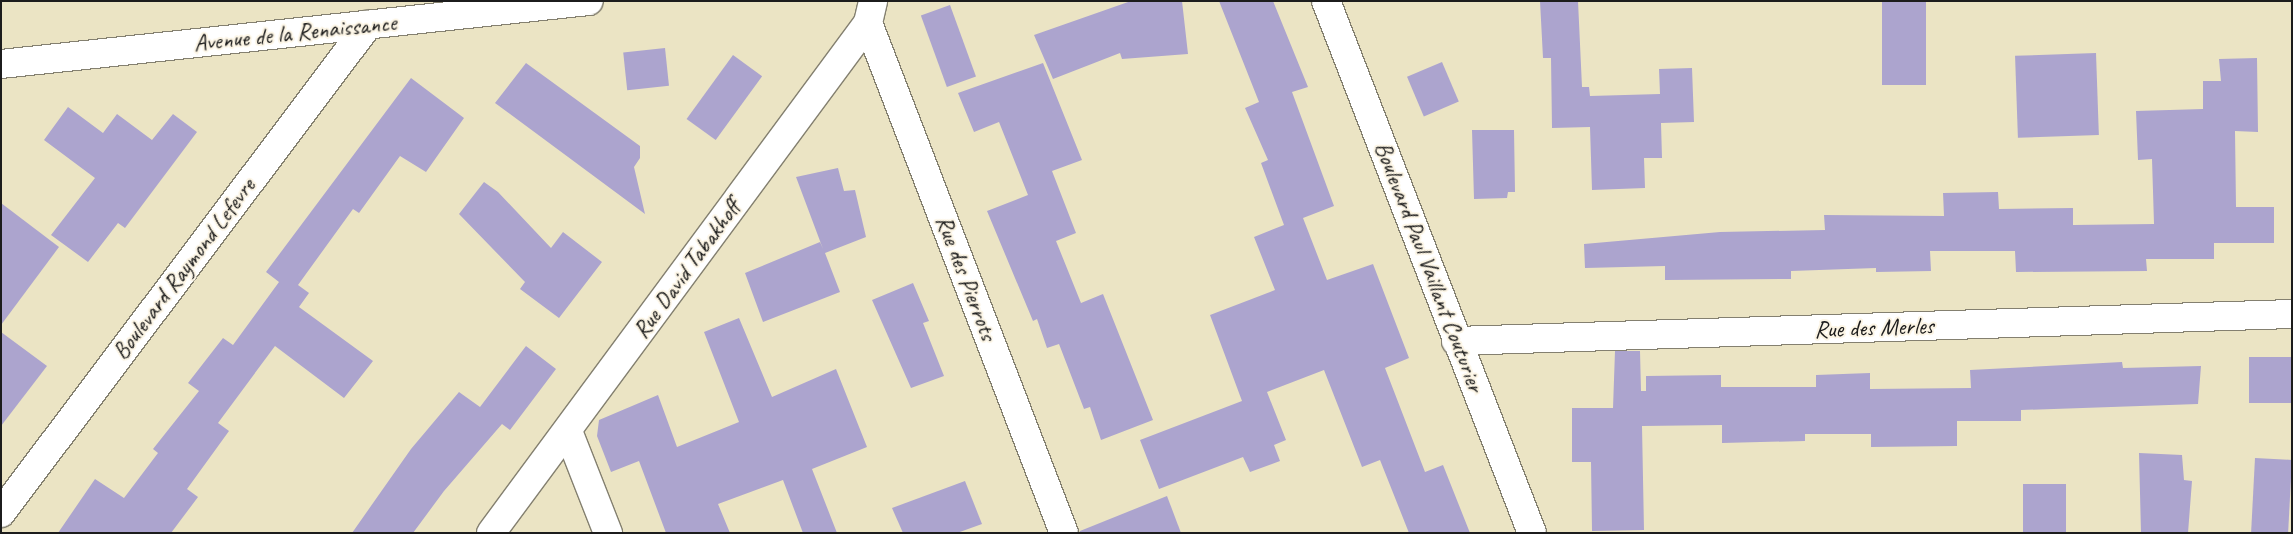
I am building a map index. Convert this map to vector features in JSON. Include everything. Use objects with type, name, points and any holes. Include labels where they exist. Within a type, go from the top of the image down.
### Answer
[{"type":"street","name":"Avenue de la Renaissance","points":[[1,64],[589,1]]},
{"type":"street","name":"Boulevard Paul Vaillant Couturier","points":[[1326,1],[1456,341],[1532,533]]},
{"type":"street","name":"Rue David Tabakhoff","points":[[491,533],[568,431],[870,12]]},
{"type":"street","name":"Rue des Pierrots","points":[[870,12],[1064,533]]},
{"type":"street","name":"Boulevard Raymond Lefevre","points":[[1,513],[368,25]]},
{"type":"street","name":"Rue des Merles","points":[[1456,341],[2292,314]]},
{"type":"street","points":[[568,431],[608,533]]},
{"type":"building","points":[[1131,1],[1182,1],[1188,54],[1122,59],[1120,53],[1053,79],[1034,35]]},
{"type":"building","points":[[1219,1],[1273,1],[1308,87],[1292,92],[1334,206],[1303,218],[1327,280],[1373,264],[1409,358],[1385,368],[1425,472],[1443,465],[1470,533],[1409,533],[1380,460],[1362,467],[1324,370],[1267,392],[1286,440],[1274,445],[1280,461],[1250,472],[1243,457],[1159,489],[1140,440],[1242,401],[1210,315],[1275,290],[1254,237],[1284,225],[1261,163],[1268,160],[1245,108],[1259,102]]},
{"type":"building","points":[[1540,1],[1578,1],[1582,87],[1589,87],[1590,96],[1660,94],[1659,69],[1692,68],[1694,122],[1661,123],[1662,158],[1644,158],[1645,188],[1592,190],[1590,127],[1552,128],[1551,58],[1543,58]]},
{"type":"building","points":[[1882,1],[1926,1],[1926,85],[1882,85]]},
{"type":"building","points":[[950,5],[976,76],[947,87],[921,16]]},
{"type":"building","points":[[665,48],[669,86],[627,90],[623,52]]},
{"type":"building","points":[[2096,53],[2099,135],[2018,138],[2015,56]]},
{"type":"building","points":[[733,55],[762,76],[716,140],[687,119]]},
{"type":"building","points":[[2257,58],[2258,132],[2235,131],[2236,207],[2274,207],[2274,243],[2214,243],[2214,259],[2146,259],[2147,271],[2016,272],[2015,251],[1930,251],[1931,271],[1876,272],[1876,268],[1791,271],[1791,279],[1665,280],[1665,266],[1585,268],[1584,244],[1720,232],[1825,230],[1824,215],[1944,216],[1943,193],[1998,192],[1999,209],[2073,208],[2073,225],[2154,224],[2152,159],[2138,160],[2136,111],[2203,109],[2203,81],[2221,81],[2219,59]]},
{"type":"building","points":[[1442,62],[1459,102],[1424,116],[1407,77]]},
{"type":"building","points":[[526,63],[640,146],[640,158],[634,167],[645,214],[495,103]]},
{"type":"building","points":[[1043,63],[1082,160],[1052,171],[1076,233],[1056,241],[1081,303],[1103,294],[1153,420],[1101,440],[1090,407],[1084,409],[1059,344],[1047,348],[1037,319],[1033,321],[987,211],[1028,195],[999,122],[974,132],[958,93]]},
{"type":"building","points":[[411,78],[464,118],[426,172],[400,156],[359,213],[353,209],[298,285],[309,293],[299,307],[373,361],[344,398],[275,346],[218,423],[229,431],[187,489],[198,497],[171,533],[58,533],[95,479],[124,498],[158,453],[153,449],[199,391],[188,383],[223,338],[233,345],[279,282],[266,272]]},
{"type":"building","points":[[68,107],[103,133],[117,114],[152,140],[173,114],[197,132],[125,228],[118,223],[88,262],[51,235],[95,178],[44,140]]},
{"type":"building","points":[[1472,130],[1514,130],[1515,192],[1508,192],[1507,198],[1474,199]]},
{"type":"building","points":[[838,168],[844,191],[855,190],[866,237],[825,253],[840,292],[763,322],[745,273],[820,242],[823,249],[796,177]]},
{"type":"building","points":[[484,182],[498,192],[551,248],[563,232],[602,262],[559,318],[520,289],[525,282],[459,214]]},
{"type":"building","points":[[1,203],[59,247],[1,325]]},
{"type":"building","points":[[913,283],[929,321],[923,323],[944,376],[911,388],[872,300]]},
{"type":"building","points":[[739,318],[772,397],[836,369],[867,447],[812,469],[837,533],[803,533],[783,480],[718,504],[730,533],[666,533],[639,461],[611,472],[597,436],[599,420],[658,395],[677,447],[739,422],[704,332]]},
{"type":"building","points":[[1,332],[47,366],[1,426]]},
{"type":"building","points":[[526,346],[556,369],[510,430],[502,424],[444,491],[413,533],[352,533],[411,449],[459,392],[480,407]]},
{"type":"building","points":[[1615,351],[1640,351],[1641,391],[1646,391],[1646,376],[1721,375],[1721,387],[1816,387],[1816,375],[1870,373],[1870,389],[1971,388],[1970,370],[2122,362],[2123,368],[2201,366],[2198,404],[2021,410],[2021,421],[1957,421],[1957,446],[1871,447],[1871,434],[1805,434],[1805,441],[1722,443],[1722,425],[1642,426],[1644,530],[1592,531],[1591,462],[1572,462],[1572,408],[1613,408]]},
{"type":"building","points":[[2249,357],[2292,357],[2292,403],[2249,403]]},
{"type":"building","points":[[2139,453],[2182,455],[2184,480],[2192,481],[2188,533],[2141,533]]},
{"type":"building","points":[[2255,458],[2292,460],[2288,533],[2251,533]]},
{"type":"building","points":[[965,481],[982,524],[957,533],[903,533],[892,508]]},
{"type":"building","points":[[2023,484],[2066,484],[2066,533],[2023,533]]},
{"type":"building","points":[[1167,496],[1181,533],[1080,533],[1080,531]]}]
